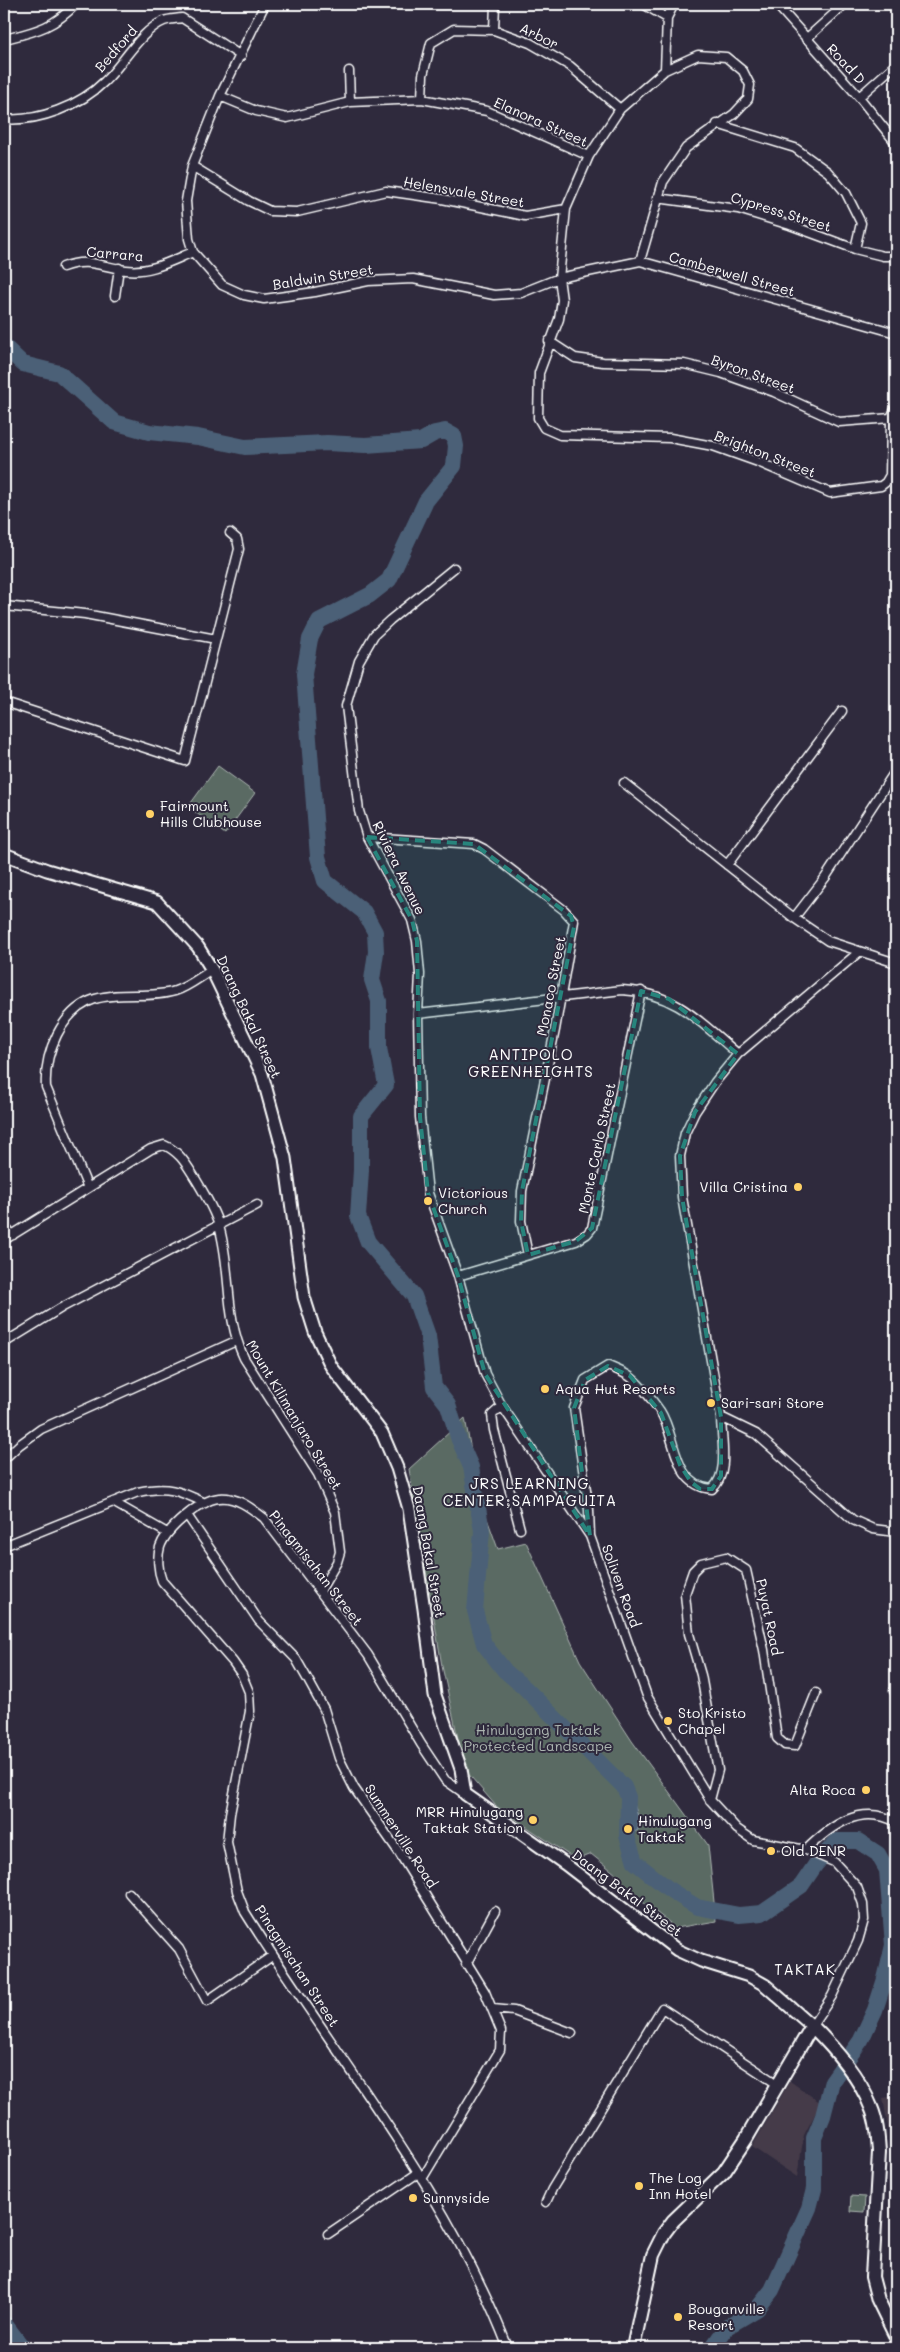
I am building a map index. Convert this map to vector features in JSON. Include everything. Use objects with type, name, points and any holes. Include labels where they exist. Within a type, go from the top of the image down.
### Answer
[{"type":"main road","points":[[633,2348],[653,2255],[664,2233],[673,2221],[724,2172],[746,2139],[812,2026],[834,2048],[859,2085],[871,2107],[878,2134],[879,2167],[872,2277],[878,2300],[892,2325],[896,2337]]},
{"type":"street","points":[[4,36],[9,38],[43,29],[65,15],[76,4]]},
{"type":"street","points":[[192,252],[188,238],[186,201],[192,166],[220,96],[265,4]]},
{"type":"street","points":[[494,30],[495,4]]},
{"type":"street","points":[[643,4],[667,18]]},
{"type":"street","points":[[665,70],[667,18],[674,4]]},
{"type":"street","name":"Road D","points":[[776,4],[860,97],[896,143]]},
{"type":"street","points":[[806,39],[845,4]]},
{"type":"street","name":"Bedford","points":[[4,120],[22,121],[57,110],[83,98],[104,82],[151,27],[165,20],[182,18],[241,56]]},
{"type":"street","name":"Arbor","points":[[422,99],[423,75],[432,43],[454,29],[494,30],[530,43],[570,66],[620,109]]},
{"type":"street","points":[[549,341],[559,319],[562,300],[559,278],[566,209],[589,156],[620,109],[665,70],[698,55],[726,57],[743,71],[750,85],[748,99],[734,114],[717,124],[686,148],[662,182],[640,261]]},
{"type":"street","points":[[860,97],[896,64]]},
{"type":"street","points":[[349,71],[350,102]]},
{"type":"street","name":"Elanora Street","points":[[220,96],[256,111],[287,118],[350,102],[422,99],[487,111],[589,156]]},
{"type":"street","points":[[717,124],[795,148],[828,172],[846,193],[861,223],[855,249]]},
{"type":"street","name":"Helensvale Street","points":[[192,166],[249,201],[270,211],[297,212],[386,191],[442,199],[525,216],[566,209]]},
{"type":"street","name":"Cypress Street","points":[[657,198],[738,210],[790,225],[855,249],[883,256],[896,256]]},
{"type":"street","name":"Carrara","points":[[62,267],[72,263],[97,262],[127,270],[153,269],[192,252]]},
{"type":"street","name":"Baldwin Street","points":[[192,252],[222,285],[244,295],[264,299],[315,292],[368,281],[413,279],[494,295],[521,292],[559,278]]},
{"type":"street","name":"Camberwell Street","points":[[559,278],[640,261],[896,333]]},
{"type":"street","points":[[115,296],[119,268]]},
{"type":"street","name":"Byron Street","points":[[549,341],[575,358],[603,362],[684,364],[721,373],[774,392],[839,422],[891,418]]},
{"type":"street","name":"Brighton Street","points":[[549,341],[539,373],[538,418],[544,428],[560,435],[670,438],[713,446],[758,462],[830,493],[881,486],[886,482],[890,474],[891,418]]},
{"type":"street","points":[[891,418],[896,407]]},
{"type":"street","points":[[4,702],[185,761],[239,549],[237,539],[230,533]]},
{"type":"street","name":"Riviera Avenue","points":[[454,568],[374,635],[359,661],[346,706],[359,810],[367,837],[412,920],[417,941],[420,974],[418,1014],[420,1116],[428,1194],[458,1276]]},
{"type":"street","points":[[4,606],[85,614],[216,639]]},
{"type":"street","points":[[727,865],[842,711]]},
{"type":"street","points":[[794,918],[825,878],[896,770]]},
{"type":"street","points":[[624,783],[794,918],[828,940],[896,963]]},
{"type":"street","name":"Monaco Street","points":[[367,837],[474,844],[484,849],[571,916],[574,927],[560,998],[556,1030],[522,1191],[521,1221],[528,1255]]},
{"type":"street","name":"Daang Bakal Street","points":[[4,854],[47,870],[157,902],[198,947],[212,970],[262,1074],[285,1158],[304,1297],[315,1332],[330,1366],[382,1433],[397,1468],[409,1509],[435,1696],[461,1770],[465,1794],[558,1858],[677,1950],[701,1961],[749,1976],[765,1985],[812,2026]]},
{"type":"street","points":[[590,1536],[589,1510],[574,1408],[586,1380],[608,1366],[630,1376],[661,1413],[680,1465],[691,1482],[700,1488],[712,1489],[718,1484],[721,1476],[723,1444],[721,1417],[682,1197],[680,1156],[685,1133],[695,1112],[714,1082],[738,1054],[859,952]]},
{"type":"street","points":[[88,1188],[46,1087],[45,1069],[50,1050],[59,1032],[82,1005],[96,999],[152,996],[176,991],[212,970]]},
{"type":"street","points":[[418,1014],[622,990],[641,991],[668,999],[694,1017],[738,1054]]},
{"type":"street","name":"Monte Carlo Street","points":[[458,1276],[576,1241],[587,1234],[592,1228],[641,991]]},
{"type":"street","name":"Mount Kilimanjaro Street","points":[[4,1240],[150,1148],[164,1145],[182,1157],[204,1194],[219,1225],[236,1341],[244,1358],[318,1474],[335,1512],[340,1539],[340,1552],[337,1562],[320,1591]]},
{"type":"street","points":[[4,1343],[61,1308],[257,1205]]},
{"type":"street","points":[[4,1227],[14,1235]]},
{"type":"street","name":"Soliven Road","points":[[458,1276],[485,1374],[502,1406],[590,1536],[648,1696],[710,1800],[737,1829],[754,1840],[808,1851],[834,1862],[857,1887],[863,1904],[864,1920],[858,1941],[832,1996],[812,2026]]},
{"type":"street","points":[[4,1459],[18,1444],[41,1429],[236,1341]]},
{"type":"street","points":[[502,1406],[492,1415],[520,1529]]},
{"type":"street","points":[[721,1417],[756,1434],[853,1520],[873,1528],[896,1532]]},
{"type":"street","points":[[4,1546],[138,1492],[160,1488],[181,1491],[205,1503]]},
{"type":"street","name":"Pinagmisahan Street","points":[[465,1794],[446,1780],[420,1744],[368,1655],[264,1518],[248,1505],[229,1499],[218,1498],[205,1503],[167,1533],[160,1547],[158,1572],[162,1581],[233,1662],[242,1675],[249,1692],[249,1718],[230,1814],[227,1842],[237,1891],[245,1912],[272,1956],[325,2031],[420,2176],[474,2268],[508,2348]]},
{"type":"street","points":[[114,1502],[167,1533]]},
{"type":"street","name":"Summerville Road","points":[[188,1515],[259,1621],[296,1659],[324,1709],[339,1758],[354,1788],[398,1851],[493,2009],[501,2031],[500,2050],[420,2176]]},
{"type":"street","name":"Puyat Road","points":[[710,1800],[718,1770],[701,1675],[688,1634],[685,1614],[685,1594],[693,1571],[701,1563],[726,1556],[746,1570],[764,1650],[778,1738],[785,1745],[795,1746],[816,1693]]},
{"type":"street","points":[[808,1851],[821,1836],[846,1818],[866,1816],[888,1818],[896,1822]]},
{"type":"street","points":[[129,1894],[179,1949],[207,2001],[272,1956]]},
{"type":"street","points":[[466,1964],[495,1911]]},
{"type":"street","points":[[546,2202],[552,2189],[662,2008],[778,2084]]},
{"type":"street","points":[[493,2009],[514,2011],[572,2032]]},
{"type":"street","points":[[328,2234],[420,2176]]},
{"type":"highlighted area","points":[[367,837],[474,844],[571,916],[574,927],[522,1191],[521,1221],[528,1255],[576,1241],[592,1228],[641,991],[669,999],[738,1054],[695,1112],[680,1156],[682,1197],[721,1417],[721,1476],[712,1489],[700,1489],[691,1482],[680,1465],[661,1413],[630,1376],[608,1366],[585,1380],[574,1408],[590,1536],[485,1374],[458,1276],[428,1193],[420,1117],[417,941],[412,920]]},
{"type":"shaded area","points":[[790,2081],[821,2103],[804,2135],[797,2177],[752,2147]]},
{"type":"shaded area","points":[[896,2096],[896,2243],[893,2241],[889,2188],[891,2145],[883,2098]]},
{"type":"green space","points":[[218,766],[255,793],[225,834],[188,807]]},
{"type":"green space","name":"Hinulugang Taktak Protected Landscape","points":[[465,1418],[480,1499],[498,1549],[526,1542],[580,1661],[632,1741],[708,1845],[716,1921],[665,1930],[670,1923],[614,1880],[616,1874],[591,1854],[576,1860],[496,1806],[465,1770],[442,1666],[409,1469]]},
{"type":"green space","points":[[851,2196],[865,2197],[864,2212],[850,2211]]},
{"type":"water","points":[[615,1776],[628,1785],[639,1819],[638,1830],[627,1836],[620,1835],[624,1799]]},
{"type":"waterway","points":[[4,346],[23,364],[59,373],[114,422],[149,432],[198,437],[245,447],[327,443],[365,445],[421,441],[435,433],[445,431],[454,436],[456,446],[454,466],[426,501],[389,580],[370,595],[319,621],[310,639],[304,674],[318,857],[325,881],[364,912],[375,932],[376,952],[372,980],[379,1001],[379,1048],[386,1085],[361,1116],[361,1170],[358,1216],[368,1242],[414,1296],[428,1336],[434,1387],[448,1405],[459,1440],[471,1467],[482,1531],[475,1611],[484,1644],[505,1671],[525,1688],[624,1787],[628,1797],[627,1836],[635,1862],[670,1890],[697,1907],[739,1915],[762,1913],[801,1886],[816,1864],[837,1841],[858,1841],[878,1854],[887,1870],[893,1945],[875,2010],[861,2040],[832,2081],[823,2116],[814,2138],[814,2189],[809,2208],[772,2290],[757,2309],[727,2327],[712,2348]]},
{"type":"waterway","points":[[890,1956],[896,1962]]},
{"type":"waterway","points":[[4,2323],[23,2348]]},
{"type":"place","name":"Fairmount Hills Clubhouse","points":[[150,814]]},
{"type":"place","name":"Villa Cristina","points":[[798,1187]]},
{"type":"place","name":"Victorious Church","points":[[428,1201]]},
{"type":"place","name":"Aqua Hut Resorts","points":[[545,1389]]},
{"type":"place","name":"Sari-sari Store","points":[[711,1403]]},
{"type":"place","name":"Sto Kristo Chapel","points":[[668,1721]]},
{"type":"place","name":"Alta Roca","points":[[866,1790]]},
{"type":"place","name":"MRR Hinulugang Taktak Station","points":[[533,1820]]},
{"type":"place","name":"Hinulugang Taktak","points":[[628,1829]]},
{"type":"place","name":"Old DENR","points":[[771,1851]]},
{"type":"place","name":"The Log Inn Hotel","points":[[639,2186]]},
{"type":"place","name":"Sunnyside","points":[[413,2198]]},
{"type":"place","name":"Bouganville Resort","points":[[678,2317]]},
{"type":"district","name":"ANTIPOLO GREENHEIGHTS","points":[[531,1064]]},
{"type":"district","name":"JRS LEARNING CENTER;SAMPAGUITA","points":[[530,1492]]},
{"type":"district","name":"TAKTAK","points":[[805,1970]]}]
